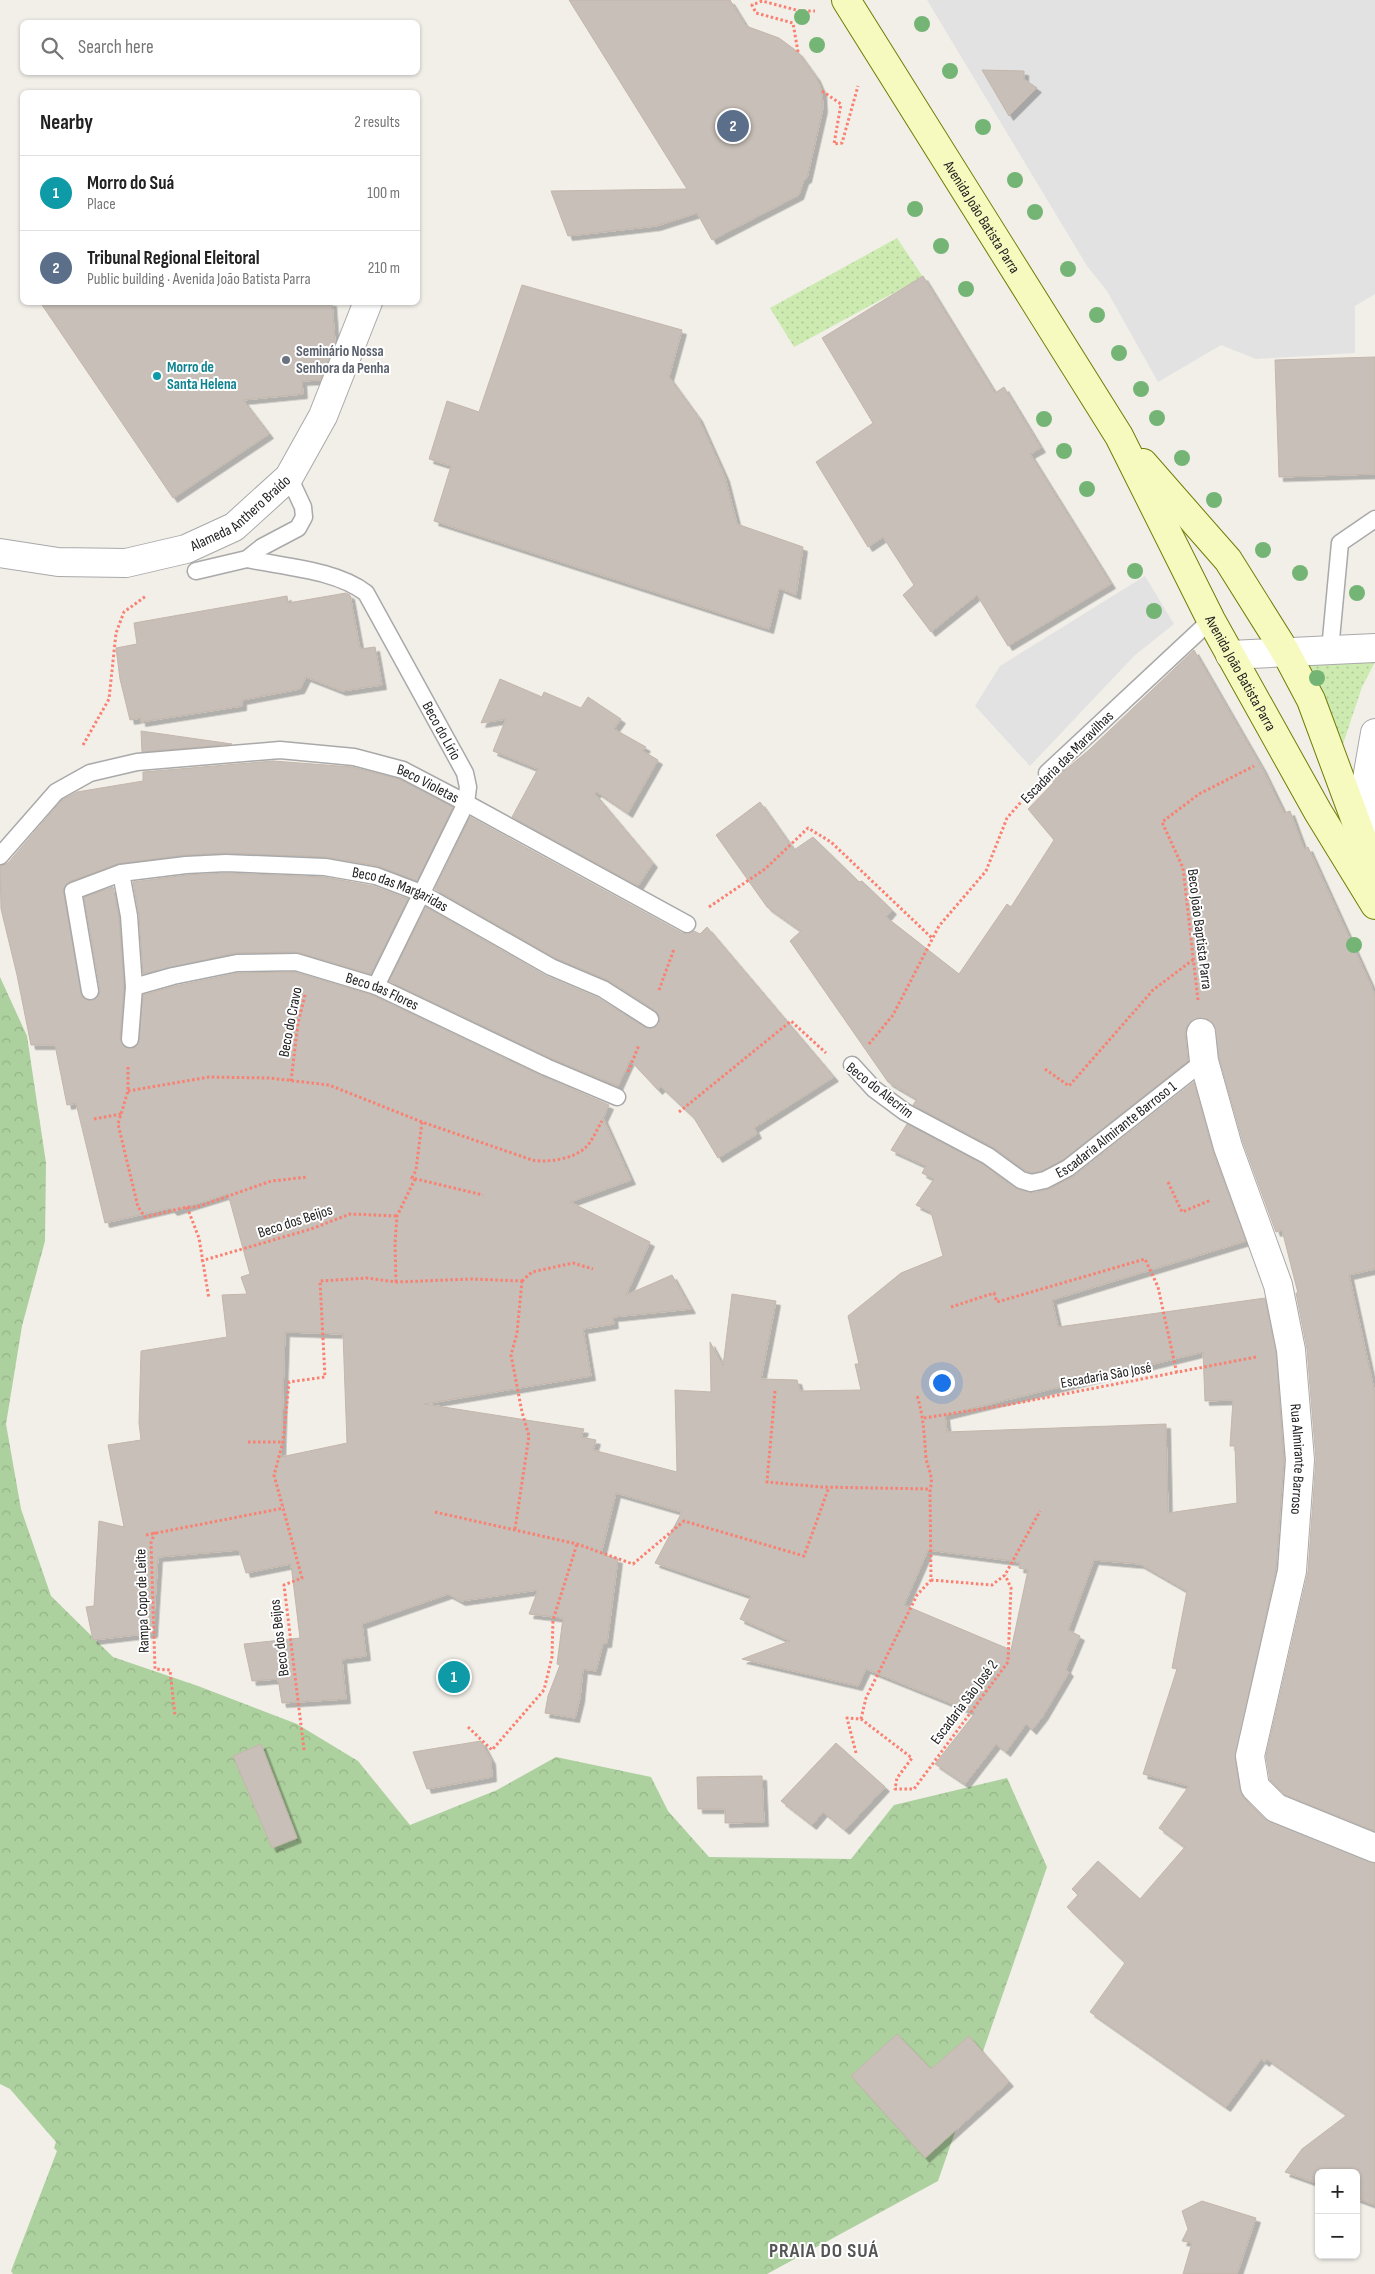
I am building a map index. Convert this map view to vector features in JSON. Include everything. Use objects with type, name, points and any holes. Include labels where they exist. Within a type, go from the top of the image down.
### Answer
[{"type":"main road","name":"Avenida João Batista Parra","points":[[849,6],[1118,436],[1230,655],[1318,812],[1375,905]]},
{"type":"main road","name":"Avenida João Batista Parra","points":[[1118,436],[1228,560],[1285,651],[1311,700],[1371,863]]},
{"type":"street","name":"Alameda Anthero Braído","points":[[0,553],[58,562],[126,563],[186,549],[234,527],[289,477],[323,416],[367,305]]},
{"type":"street","points":[[1230,655],[1375,648]]},
{"type":"street","points":[[1371,863],[1364,796],[1375,733]]},
{"type":"street","name":"Rua Almirante Barroso","points":[[1201,1033],[1204,1061],[1228,1147],[1278,1284],[1291,1350],[1300,1460],[1292,1571],[1250,1756],[1255,1786],[1276,1808],[1375,1848]]},
{"type":"lane","points":[[196,572],[247,559],[262,547],[298,528],[304,517],[303,507],[289,477]]},
{"type":"lane","points":[[1330,650],[1340,543],[1375,519]]},
{"type":"lane","name":"Beco do Lírio","points":[[247,559],[338,578],[353,583],[366,594],[465,773],[468,787],[466,803],[376,986]]},
{"type":"lane","name":"Escadaria das Maravilhas","points":[[1047,773],[1211,620]]},
{"type":"lane","name":"Beco Violetas","points":[[56,792],[90,773],[137,762],[280,750],[354,757],[403,770],[687,924]]},
{"type":"lane","points":[[0,856],[56,792]]},
{"type":"lane","name":"Beco das Margaridas","points":[[90,991],[73,891],[121,873],[186,865],[226,863],[325,867],[376,876],[421,893],[550,967],[603,989],[650,1019]]},
{"type":"lane","points":[[121,873],[129,916],[134,987],[130,1039]]},
{"type":"lane","name":"Beco das Flores","points":[[134,987],[173,976],[237,963],[296,962],[376,986],[546,1067],[617,1097]]},
{"type":"lane","name":"Escadaria Almirante Barroso 1","points":[[1021,1180],[1031,1183],[1045,1180],[1068,1168],[1204,1061]]},
{"type":"lane","name":"Beco do Alecrim","points":[[852,1065],[874,1089],[904,1112],[988,1156],[1021,1180]]},
{"type":"path","points":[[798,52],[793,23],[756,13],[752,5],[762,1],[800,11],[849,6]]},
{"type":"path","points":[[822,91],[841,104],[834,144],[842,143],[851,106],[872,43]]},
{"type":"path","points":[[56,792],[109,699],[116,633],[124,612],[157,588],[196,572]]},
{"type":"path","name":"Beco João Baptista Parra","points":[[1201,1033],[1195,958],[1183,868],[1162,822],[1199,794],[1284,753]]},
{"type":"path","name":"Escadaria das Maravilhas","points":[[852,1065],[892,1015],[940,926],[986,870],[1007,818],[1047,773]]},
{"type":"path","points":[[808,828],[831,842],[933,939]]},
{"type":"path","points":[[1044,1069],[1069,1086],[1153,990],[1195,958]]},
{"type":"path","name":"Beco do Cravo","points":[[291,1080],[298,1023],[312,967]]},
{"type":"path","name":"Beco do Alecrim","points":[[679,1112],[791,1021],[830,1056],[852,1065]]},
{"type":"path","points":[[130,1039],[128,1091],[118,1124],[138,1207],[144,1217],[187,1207],[206,1205],[271,1181],[308,1177]]},
{"type":"path","points":[[128,1091],[209,1077],[291,1080],[329,1085],[422,1122],[532,1160]]},
{"type":"path","points":[[94,1119],[121,1114]]},
{"type":"path","points":[[396,1282],[395,1244],[397,1216],[416,1170],[422,1122]]},
{"type":"path","points":[[413,1178],[483,1195]]},
{"type":"path","points":[[1168,1182],[1182,1212],[1215,1198]]},
{"type":"path","points":[[187,1207],[198,1238],[209,1300]]},
{"type":"path","name":"Beco dos Beijos","points":[[201,1261],[311,1229],[350,1214],[397,1216]]},
{"type":"path","points":[[951,1306],[994,1293],[997,1302],[1145,1259],[1158,1287],[1177,1374]]},
{"type":"path","points":[[284,1508],[274,1475],[283,1442],[288,1382],[324,1377],[320,1281],[366,1278],[396,1282],[472,1278],[522,1280],[532,1272],[573,1263],[593,1269]]},
{"type":"path","points":[[515,1528],[529,1436],[522,1412],[511,1355],[516,1333],[522,1280]]},
{"type":"path","name":"Escadaria São José","points":[[924,1418],[1177,1374],[1291,1350]]},
{"type":"path","points":[[775,1391],[767,1482],[930,1489]]},
{"type":"path","points":[[856,1753],[847,1718],[860,1719],[866,1698],[917,1595],[931,1580],[930,1489],[933,1482],[926,1460],[924,1418],[917,1395]]},
{"type":"path","points":[[248,1442],[283,1442]]},
{"type":"path","points":[[435,1512],[515,1528],[577,1544],[633,1564],[684,1521],[804,1556],[829,1486]]},
{"type":"path","name":"Beco dos Beijos","points":[[284,1508],[302,1578],[284,1585],[304,1750]]},
{"type":"path","name":"Rampa Copo de Leite","points":[[146,1535],[284,1508]]},
{"type":"path","points":[[931,1580],[992,1584],[1005,1575],[1040,1512]]},
{"type":"path","name":"Rampa Copo de Leite","points":[[155,1532],[151,1542],[155,1669],[170,1670],[175,1716]]},
{"type":"path","points":[[468,1727],[492,1750],[544,1690],[552,1657],[553,1620],[577,1544]]},
{"type":"path","name":"Escadaria São José 2","points":[[860,1719],[912,1758],[898,1778],[895,1788],[914,1788],[1008,1662],[1011,1588],[1005,1575]]},
{"type":"green space","points":[[897,238],[923,277],[794,347],[770,308]]},
{"type":"green space","points":[[1375,655],[1375,662],[1362,687],[1340,753],[1302,661]]},
{"type":"green space","points":[[0,977],[27,1036],[46,1163],[45,1241],[22,1326],[6,1424],[21,1509],[51,1596],[113,1657],[198,1686],[297,1724],[358,1761],[410,1825],[497,1790],[556,1757],[651,1777],[668,1811],[709,1857],[851,1859],[894,1805],[1007,1778],[1047,1867],[938,2181],[767,2274],[13,2274],[11,2271],[57,2151],[54,2148],[56,2142],[10,2089],[0,2084]]},
{"type":"shaded area","points":[[927,0],[1375,0],[1375,294],[1355,306],[1355,353],[1256,359],[1221,345],[1158,382],[1107,291],[1087,266]]},
{"type":"shaded area","points":[[1145,576],[1174,624],[1134,656],[1030,766],[975,706],[1000,666]]},
{"type":"building","points":[[569,0],[730,0],[746,26],[779,38],[798,52],[816,77],[822,91],[823,108],[807,178],[804,180],[799,195],[712,240],[697,213],[656,226],[568,236],[551,191],[687,189]]},
{"type":"building","points":[[982,70],[1024,71],[1024,79],[1037,88],[1009,116]]},
{"type":"building","points":[[923,276],[995,393],[1004,387],[1041,448],[1030,454],[1111,584],[1008,646],[977,595],[931,632],[903,595],[914,585],[883,537],[868,547],[816,462],[873,423],[822,338]]},
{"type":"building","points":[[522,285],[682,330],[669,377],[698,417],[725,477],[737,524],[803,547],[796,595],[779,588],[769,629],[434,521],[451,466],[429,459],[447,401],[479,412]]},
{"type":"building","points":[[42,305],[332,305],[335,342],[321,380],[302,381],[303,394],[243,400],[269,434],[173,498]]},
{"type":"building","points":[[1375,357],[1375,474],[1279,477],[1275,360]]},
{"type":"building","points":[[346,593],[350,595],[360,649],[375,647],[382,685],[342,691],[306,677],[300,689],[242,700],[242,706],[141,722],[141,718],[130,720],[120,679],[116,648],[137,644],[134,623],[287,596],[288,603]]},
{"type":"building","points":[[1194,650],[1262,768],[1284,813],[1290,811],[1304,849],[1308,847],[1375,994],[1375,1269],[1349,1275],[1375,1394],[1375,1831],[1285,1795],[1270,1780],[1266,1756],[1308,1572],[1316,1459],[1307,1349],[1296,1293],[1298,1293],[1282,1230],[1276,1232],[1243,1142],[1219,1058],[1214,1024],[1207,1019],[1199,1018],[1191,1021],[1187,1026],[1185,1034],[1188,1061],[1063,1160],[1042,1171],[1031,1173],[993,1147],[913,1105],[917,1099],[888,1082],[790,941],[801,931],[767,907],[716,835],[760,802],[794,850],[813,837],[859,882],[862,881],[892,910],[886,917],[959,974],[1007,904],[1011,907],[1054,840],[1028,809],[1054,782],[1052,781],[1089,750]]},
{"type":"building","points":[[500,679],[542,697],[544,692],[581,708],[588,697],[621,719],[614,729],[646,747],[643,751],[658,760],[628,813],[597,792],[595,794],[653,863],[638,886],[512,817],[538,769],[493,751],[506,719],[481,723]]},
{"type":"building","points":[[141,731],[232,744],[142,752]]},
{"type":"building","points":[[273,761],[352,767],[399,779],[453,807],[417,881],[378,866],[326,857],[226,853],[185,855],[117,864],[69,882],[63,889],[82,997],[92,1001],[99,995],[100,990],[84,897],[113,887],[119,917],[124,987],[120,1039],[125,1047],[134,1048],[138,1044],[143,995],[175,986],[238,973],[295,972],[372,995],[542,1076],[609,1105],[603,1118],[631,1180],[570,1202],[650,1242],[626,1295],[672,1275],[691,1309],[613,1317],[614,1324],[583,1329],[591,1376],[424,1404],[584,1429],[581,1437],[596,1440],[593,1450],[677,1472],[675,1390],[711,1392],[710,1342],[723,1366],[732,1294],[776,1301],[761,1379],[797,1380],[800,1391],[861,1390],[855,1364],[859,1364],[848,1316],[901,1273],[943,1256],[931,1212],[916,1205],[934,1179],[922,1173],[926,1166],[891,1150],[907,1124],[983,1164],[1015,1188],[1033,1193],[1049,1189],[1074,1176],[1194,1082],[1213,1152],[1246,1241],[1052,1300],[1058,1327],[1265,1298],[1276,1352],[1284,1460],[1276,1569],[1235,1758],[1240,1790],[1244,1798],[1265,1819],[1375,1863],[1375,2205],[1360,2199],[1360,2169],[1315,2169],[1315,2183],[1285,2172],[1302,2149],[1347,2115],[1267,2059],[1265,2062],[1261,2059],[1226,2107],[1090,2012],[1125,1963],[1067,1907],[1078,1895],[1072,1889],[1098,1861],[1140,1899],[1185,1847],[1159,1828],[1189,1786],[1143,1774],[1177,1669],[1172,1668],[1187,1591],[1140,1564],[1094,1560],[1068,1630],[1080,1636],[1066,1669],[1069,1672],[1043,1716],[1032,1730],[1026,1724],[1006,1752],[996,1744],[965,1784],[935,1764],[975,1713],[866,1669],[858,1686],[742,1659],[790,1641],[740,1619],[751,1596],[655,1563],[682,1512],[616,1493],[601,1554],[618,1559],[607,1643],[603,1643],[596,1671],[583,1669],[580,1698],[575,1718],[545,1713],[548,1696],[560,1665],[557,1664],[563,1618],[529,1614],[538,1590],[461,1601],[448,1594],[362,1624],[366,1656],[342,1659],[346,1699],[282,1703],[278,1679],[252,1681],[244,1644],[300,1638],[291,1564],[246,1573],[239,1550],[158,1557],[153,1633],[93,1640],[86,1607],[94,1606],[99,1521],[124,1527],[108,1445],[141,1440],[139,1423],[141,1351],[227,1337],[222,1295],[247,1294],[241,1277],[250,1274],[228,1194],[173,1211],[170,1208],[105,1223],[76,1103],[67,1105],[55,1045],[31,1045],[1,909],[0,866],[8,863],[62,800],[77,792],[143,781],[143,772]],"holes":[[[285,1332],[343,1334],[347,1443],[281,1457]],[[1203,1352],[1205,1401],[1233,1400],[1230,1446],[1235,1446],[1237,1503],[1168,1513],[1166,1424],[947,1432],[945,1415]],[[928,1550],[1020,1562],[1019,1568],[1028,1570],[1011,1650],[904,1605]]]},
{"type":"building","points":[[470,817],[682,933],[688,934],[694,931],[700,934],[707,927],[834,1077],[754,1128],[757,1134],[718,1158],[694,1118],[661,1087],[658,1090],[630,1060],[618,1086],[550,1058],[389,981],[426,907],[546,976],[598,998],[645,1027],[654,1028],[659,1024],[660,1019],[656,1011],[608,980],[555,958],[435,889]]},
{"type":"building","points":[[226,873],[324,877],[373,886],[408,899],[371,974],[296,952],[235,953],[143,974],[139,915],[133,882],[187,875]]},
{"type":"building","points":[[481,1741],[491,1760],[492,1777],[427,1789],[413,1752]]},
{"type":"building","points":[[836,1743],[885,1787],[845,1830],[823,1812],[812,1825],[781,1801]]},
{"type":"building","points":[[261,1744],[297,1838],[272,1848],[233,1756]]},
{"type":"building","points":[[762,1776],[764,1822],[725,1823],[725,1809],[698,1809],[697,1777]]},
{"type":"building","points":[[897,2034],[931,2069],[969,2036],[1009,2082],[925,2158],[851,2076]]},
{"type":"building","points":[[1202,2201],[1256,2218],[1237,2274],[1183,2274],[1192,2243],[1182,2241],[1188,2229],[1182,2211]]},
{"type":"place","name":"Tribunal Regional Eleitoral","points":[[733,126]]},
{"type":"place","name":"Seminário Nossa Senhora da Penha","points":[[286,360]]},
{"type":"place","name":"Morro de Santa Helena","points":[[157,376]]},
{"type":"place","name":"Morro do Suá","points":[[454,1677]]},
{"type":"district","name":"PRAIA DO SUÁ","points":[[824,2250]]}]
